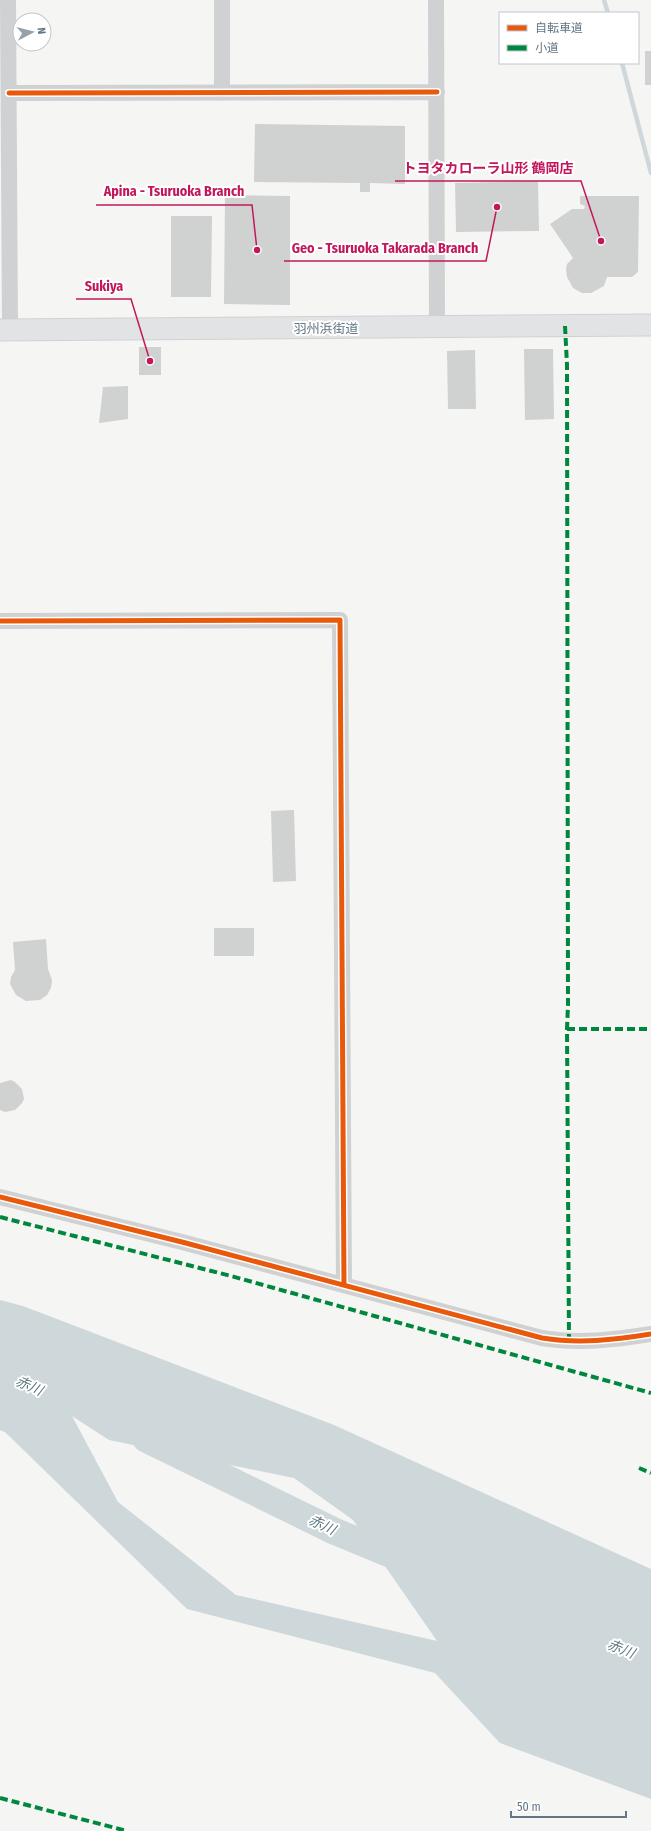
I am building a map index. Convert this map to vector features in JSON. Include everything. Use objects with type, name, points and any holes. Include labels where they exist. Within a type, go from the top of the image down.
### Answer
[{"type":"main road","name":"羽州浜街道","points":[[5,330],[651,325]]},
{"type":"street","points":[[5,330],[9,93],[8,0]]},
{"type":"street","points":[[222,0],[222,93]]},
{"type":"street","points":[[436,0],[437,327]]},
{"type":"street","points":[[9,93],[437,92]]},
{"type":"street","points":[[0,621],[340,620],[344,1285]]},
{"type":"street","points":[[0,1197],[182,1242],[484,1323],[556,1340],[581,1342],[621,1339],[651,1334]]},
{"type":"water","points":[[0,1300],[23,1306],[334,1425],[651,1569],[651,1799],[500,1743],[435,1673],[187,1609],[5,1432],[0,1430]],"holes":[[[72,1416],[109,1440],[294,1478],[353,1520],[437,1641],[236,1595],[118,1502]]]},
{"type":"building","points":[[645,51],[651,51],[651,85],[645,85]]},
{"type":"building","points":[[255,124],[405,126],[405,184],[370,183],[370,192],[360,192],[360,183],[254,182]]},
{"type":"building","points":[[538,181],[539,231],[456,232],[455,183]]},
{"type":"building","points":[[225,195],[290,196],[290,305],[224,304]]},
{"type":"building","points":[[580,196],[639,196],[638,272],[632,277],[607,277],[604,286],[591,293],[582,293],[573,288],[567,277],[566,269],[567,264],[573,258],[550,224],[572,209],[584,209],[585,206],[580,204]]},
{"type":"building","points":[[171,216],[212,216],[211,297],[171,297]]},
{"type":"building","points":[[139,347],[161,347],[161,375],[139,375]]},
{"type":"building","points":[[524,349],[553,349],[554,419],[525,420]]},
{"type":"building","points":[[475,350],[476,409],[448,409],[447,351]]},
{"type":"building","points":[[128,386],[128,419],[99,423],[103,387]]},
{"type":"building","points":[[294,810],[296,881],[273,882],[271,811]]},
{"type":"building","points":[[214,928],[254,928],[254,956],[214,956]]},
{"type":"building","points":[[46,939],[48,969],[52,980],[51,988],[47,995],[40,1000],[26,1001],[16,995],[10,984],[11,977],[15,970],[13,942]]},
{"type":"building","points":[[11,1080],[22,1089],[24,1099],[15,1110],[5,1112],[0,1110],[0,1083]]},
{"type":"waterway","points":[[604,0],[608,12]]},
{"type":"waterway","points":[[622,64],[651,173]]},
{"type":"waterway","name":"赤川","points":[[146,1439],[334,1531],[404,1560]]},
{"type":"marked path","points":[[565,326],[567,365],[567,1029],[569,1341]]},
{"type":"marked path","points":[[567,1029],[651,1029]]},
{"type":"marked path","points":[[0,1217],[231,1276],[651,1393]]},
{"type":"marked path","points":[[639,1468],[651,1473]]},
{"type":"marked path","points":[[0,1798],[127,1831]]},
{"type":"cycle path","points":[[9,93],[437,92]]},
{"type":"cycle path","points":[[0,621],[340,620],[344,1285]]},
{"type":"cycle path","points":[[0,1197],[182,1242],[542,1338],[583,1341],[624,1338],[651,1334]]},
{"type":"place","name":"Geo - Tsuruoka Takarada Branch","points":[[497,207]]},
{"type":"place","name":"トヨタカローラ山形 鶴岡店","points":[[601,241]]},
{"type":"place","name":"Apina - Tsuruoka Branch","points":[[257,250]]},
{"type":"place","name":"Sukiya","points":[[150,361]]}]
